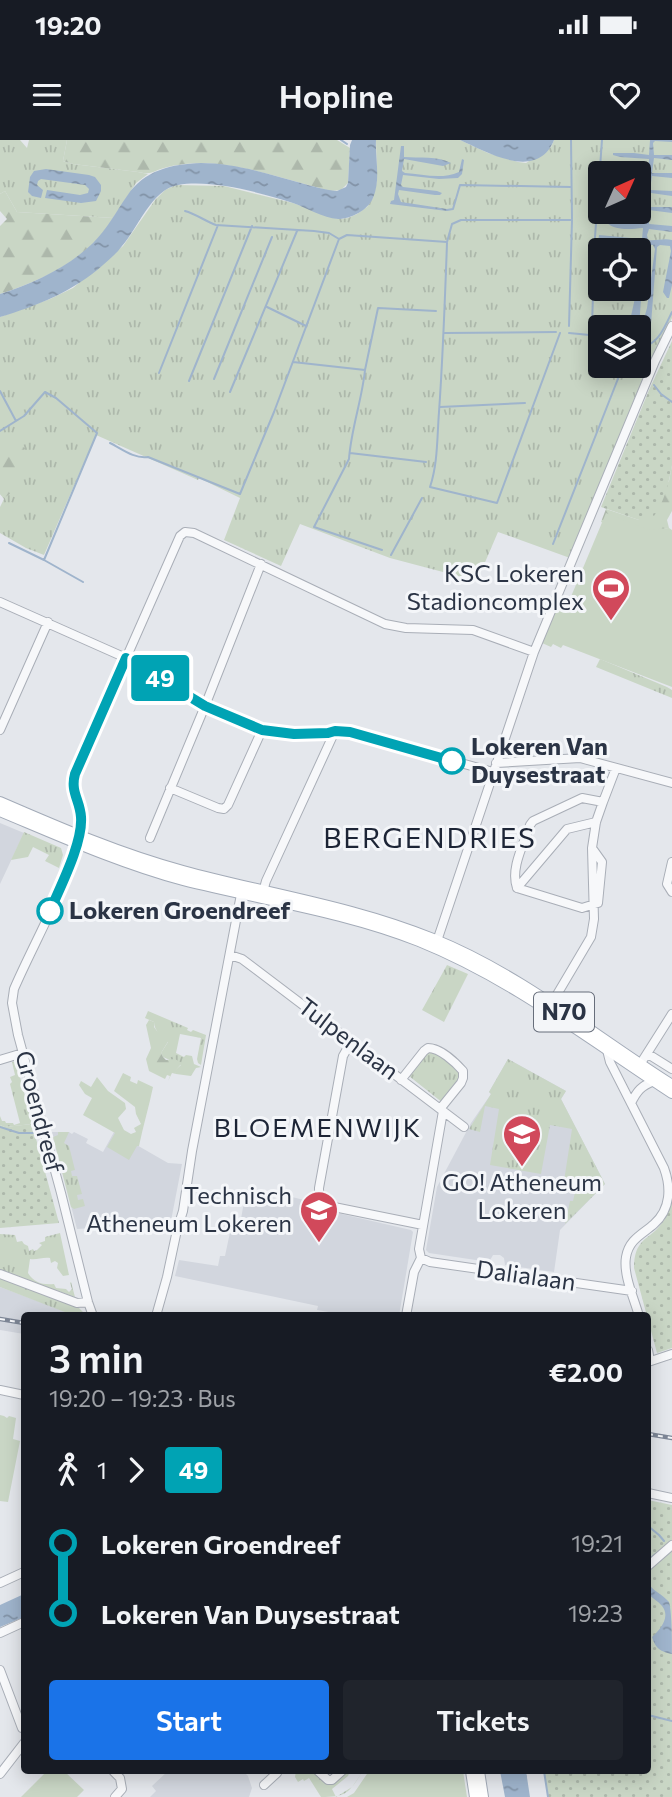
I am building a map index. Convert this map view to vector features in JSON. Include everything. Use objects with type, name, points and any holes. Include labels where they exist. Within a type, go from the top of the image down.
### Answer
[{"type":"main road","name":"N70","points":[[0,802],[77,839]]},
{"type":"main road","name":"N70","points":[[0,811],[77,839],[242,890],[371,916],[397,924],[436,944],[495,968],[607,1050],[672,1093]]},
{"type":"main road","name":"N70","points":[[549,1007],[644,1059],[672,1085]]},
{"type":"main road","points":[[471,1774],[475,1797]]},
{"type":"main road","points":[[479,1774],[483,1797]]},
{"type":"street","points":[[436,944],[534,652],[672,326]]},
{"type":"street","points":[[77,839],[81,818],[73,781],[180,536],[185,532],[194,533],[385,624],[406,628],[472,630],[534,652]]},
{"type":"street","points":[[150,838],[261,564]]},
{"type":"street","points":[[0,602],[126,658],[205,706],[262,730],[294,734],[350,732],[493,772]]},
{"type":"street","points":[[0,730],[48,622]]},
{"type":"street","points":[[170,789],[224,808],[228,805],[262,730]]},
{"type":"street","points":[[262,894],[335,731]]},
{"type":"street","points":[[496,763],[573,758],[672,783]]},
{"type":"street","points":[[517,888],[582,908],[598,903],[602,862],[592,848],[596,822],[616,768]]},
{"type":"street","points":[[517,888],[514,872],[533,821],[582,798],[603,802]]},
{"type":"street","points":[[517,888],[567,829],[596,822]]},
{"type":"street","name":"Groendreef","points":[[77,839],[74,853],[46,921],[13,993],[12,1008],[92,1312]]},
{"type":"street","points":[[672,862],[667,884],[672,892]]},
{"type":"street","points":[[157,1312],[183,1211],[242,890]]},
{"type":"street","points":[[549,1007],[591,937],[594,919],[592,905]]},
{"type":"street","name":"Tulpenlaan","points":[[230,955],[242,959],[464,1127]]},
{"type":"street","points":[[672,1014],[644,1059],[672,1069]]},
{"type":"street","points":[[351,1042],[343,1056],[319,1198],[328,1206],[423,1225]]},
{"type":"street","points":[[401,1080],[428,1048],[436,1049],[461,1069],[463,1076],[442,1110],[419,1249],[421,1258],[414,1272],[407,1312]]},
{"type":"street","points":[[607,1050],[610,1062],[669,1181],[669,1196],[662,1214],[653,1225],[639,1234],[626,1255],[626,1269],[638,1312]]},
{"type":"street","points":[[0,1060],[23,1054]]},
{"type":"street","points":[[631,1103],[637,1091],[654,1081]]},
{"type":"street","name":"Dalialaan","points":[[421,1258],[430,1262],[632,1291]]},
{"type":"street","points":[[0,1274],[77,1303],[88,1302]]},
{"type":"street","points":[[651,1360],[672,1354]]},
{"type":"street","points":[[0,1390],[21,1394]]},
{"type":"street","points":[[651,1494],[672,1498]]},
{"type":"street","points":[[651,1563],[672,1545]]},
{"type":"street","points":[[0,1583],[21,1573]]},
{"type":"street","points":[[0,1633],[21,1623]]},
{"type":"street","points":[[0,1670],[21,1725]]},
{"type":"street","points":[[0,1774],[21,1747]]},
{"type":"street","points":[[115,1797],[122,1789],[120,1778],[116,1774]]},
{"type":"street","points":[[264,1785],[276,1774]]},
{"type":"street","points":[[321,1774],[332,1780],[339,1774]]},
{"type":"shaded area","points":[[0,823],[24,833],[0,884]]},
{"type":"shaded area","name":"GO! Atheneum Lokeren","points":[[508,1059],[566,1091],[561,1099],[605,1184],[560,1230],[554,1272],[505,1265],[504,1258],[500,1255],[493,1255],[489,1262],[429,1253],[426,1250],[437,1187],[471,1123],[491,1094],[489,1092]]},
{"type":"shaded area","points":[[52,1132],[74,1132],[88,1139],[86,1143],[103,1152],[114,1132],[168,1163],[182,1164],[169,1231],[138,1225],[77,1229]]},
{"type":"shaded area","name":"Technisch Atheneum Lokeren","points":[[245,1196],[286,1203],[288,1196],[316,1203],[333,1212],[411,1230],[413,1232],[400,1312],[329,1312],[317,1310],[318,1306],[175,1276],[179,1260],[218,1266],[220,1256],[225,1256],[233,1218],[241,1219]]},
{"type":"shaded area","points":[[0,1287],[65,1312],[21,1312],[21,1334],[0,1330]]},
{"type":"shaded area","points":[[165,1774],[246,1774],[252,1788],[249,1797],[150,1797],[156,1791],[152,1786]]},
{"type":"green space","points":[[0,140],[20,140],[27,148],[29,140],[67,140],[63,161],[148,174],[136,183],[113,218],[17,212],[5,191],[0,194]]},
{"type":"green space","points":[[67,140],[337,140],[350,148],[348,183],[341,190],[330,191],[254,170],[207,163],[174,166],[151,173],[73,164],[63,161]]},
{"type":"green space","points":[[376,140],[460,140],[488,153],[526,163],[551,147],[554,140],[672,140],[672,318],[651,363],[651,315],[588,315],[588,378],[644,378],[570,558],[498,532],[477,581],[390,558],[300,524],[281,566],[224,540],[240,498],[96,435],[44,555],[0,533],[0,507],[4,499],[0,494],[0,317],[73,288],[123,246],[155,200],[165,190],[176,185],[224,186],[293,203],[338,219],[357,214],[367,207],[373,198],[377,180]]},
{"type":"green space","points":[[5,191],[17,212],[113,218],[91,245],[64,266],[0,294],[0,226],[7,219],[0,211],[0,194]]},
{"type":"green space","points":[[672,341],[672,465],[660,507],[651,520],[639,520],[601,507]]},
{"type":"green space","points":[[0,433],[25,448],[14,482],[21,486],[4,498],[0,494]]},
{"type":"green space","points":[[672,465],[672,511],[667,520],[669,528],[635,534],[601,522],[606,509],[639,520],[669,481]]},
{"type":"green space","name":"KSC Lokeren Stadioncomplex","points":[[606,513],[649,530],[672,530],[672,687],[563,645],[561,648],[542,643],[561,596],[570,599]]},
{"type":"green space","points":[[600,659],[667,687],[672,690],[672,698],[596,667]]},
{"type":"green space","points":[[24,832],[61,848],[63,855],[59,868],[45,861],[49,855],[33,847],[28,857],[11,860]]},
{"type":"green space","points":[[447,965],[468,974],[444,1022],[422,1010]]},
{"type":"green space","points":[[148,1011],[188,1028],[191,1032],[193,1030],[206,1035],[201,1065],[197,1059],[201,1038],[180,1034],[176,1053],[184,1057],[192,1056],[194,1064],[201,1067],[196,1068],[191,1076],[176,1074],[174,1071],[181,1065],[163,1057],[161,1053],[168,1042],[157,1031],[154,1022],[145,1018]]},
{"type":"green space","points":[[149,1020],[154,1022],[157,1031],[167,1033],[169,1040],[161,1053],[163,1057],[182,1063],[168,1081],[170,1076],[167,1075],[165,1079],[149,1071],[146,1059],[151,1048],[146,1025]]},
{"type":"green space","points":[[434,1050],[459,1069],[461,1076],[443,1103],[409,1076],[428,1051]]},
{"type":"green space","points":[[508,1059],[566,1091],[561,1099],[605,1184],[565,1224],[577,1184],[564,1181],[572,1129],[550,1125],[541,1174],[490,1165],[499,1109],[485,1106],[480,1132],[469,1129],[491,1094],[489,1092]]},
{"type":"green space","points":[[16,1061],[32,1124],[5,1127],[0,1125],[0,1116],[6,1123],[20,1123],[10,1084],[10,1077],[15,1075],[12,1062]]},
{"type":"green space","points":[[123,1073],[131,1077],[130,1081],[137,1084],[138,1080],[153,1087],[139,1146],[129,1160],[107,1147],[115,1133],[83,1115],[92,1098],[85,1094],[79,1085],[81,1081],[91,1087],[97,1077],[108,1091],[125,1103],[126,1109],[118,1118],[124,1130],[131,1134],[136,1132],[134,1128],[141,1124],[135,1107],[114,1091]]},
{"type":"green space","points":[[32,1124],[59,1223],[0,1228],[0,1125],[5,1127]]},
{"type":"green space","points":[[58,1132],[69,1132],[64,1143],[69,1146],[75,1170],[71,1171],[72,1176],[77,1176],[82,1194],[77,1195],[78,1200],[83,1199],[85,1206],[74,1209],[71,1207],[53,1137],[58,1135]]},
{"type":"green space","points":[[672,1199],[672,1348],[657,1353],[651,1331],[651,1312],[646,1312],[634,1262],[639,1246],[662,1223]]},
{"type":"green space","points":[[60,1233],[69,1275],[63,1276],[57,1268],[58,1263],[51,1263],[50,1258],[30,1259],[28,1273],[39,1283],[54,1284],[56,1288],[69,1292],[72,1289],[71,1282],[75,1297],[0,1270],[0,1234],[15,1235],[17,1242],[22,1241],[29,1251],[34,1251],[42,1245],[39,1243],[45,1241],[45,1237]]},
{"type":"green space","points":[[0,1278],[78,1307],[83,1312],[65,1312],[0,1287]]},
{"type":"green space","points":[[0,1415],[16,1418],[13,1439],[20,1441],[8,1502],[0,1501]]},
{"type":"green space","points":[[651,1501],[672,1505],[672,1797],[548,1797],[544,1774],[651,1774]]},
{"type":"green space","points":[[44,1774],[67,1774],[84,1790],[77,1797],[21,1797]]},
{"type":"green space","points":[[296,1774],[317,1774],[325,1782],[335,1782],[344,1774],[349,1774],[332,1789],[336,1796],[321,1797],[309,1778],[298,1782]]},
{"type":"green space","points":[[367,1774],[463,1774],[467,1797],[347,1797],[354,1793]]},
{"type":"water","points":[[352,140],[376,140],[375,191],[371,202],[358,213],[338,219],[267,195],[236,188],[206,184],[178,185],[169,188],[153,201],[120,249],[80,283],[55,297],[0,317],[0,294],[50,274],[83,252],[103,232],[134,187],[150,174],[180,165],[214,163],[337,191],[348,183]]},
{"type":"water","points":[[460,140],[554,140],[546,153],[524,162],[497,156]]},
{"type":"water","points":[[650,140],[672,140],[653,143],[654,155],[672,155],[672,160],[654,158],[652,173],[672,173],[672,178],[652,176],[651,183],[649,159],[620,157],[613,153],[634,153],[649,155]]},
{"type":"water","points":[[401,146],[404,146],[404,157],[434,158],[451,163],[443,166],[404,159],[402,171],[405,173],[439,176],[452,174],[459,172],[462,159],[464,160],[462,174],[458,178],[403,175],[403,187],[442,193],[435,195],[399,190],[401,202],[447,211],[390,204],[394,200]]},
{"type":"water","points":[[46,169],[95,177],[101,185],[96,201],[81,203],[45,198],[47,190],[80,195],[88,193],[89,189],[85,185],[41,179],[37,185],[43,190],[41,198],[32,196],[28,192],[30,177],[34,171]]},
{"type":"water","points":[[651,190],[672,191],[672,196],[651,193]]},
{"type":"water","points":[[651,207],[672,207],[672,213],[651,210]]},
{"type":"water","points":[[608,224],[672,226],[672,232],[649,229],[648,238],[642,238],[643,228]]},
{"type":"water","points":[[599,235],[631,238],[599,238]]},
{"type":"water","points":[[651,240],[672,240],[672,285],[667,298],[663,292],[671,251],[670,246],[660,245],[657,247],[651,324],[651,315],[645,315],[648,301],[651,301],[655,249]]},
{"type":"water","points":[[634,301],[641,301],[640,315],[631,315]]},
{"type":"water","points":[[651,1587],[669,1602],[672,1654],[659,1649],[652,1637],[665,1619],[662,1606],[651,1597]]},
{"type":"water","points":[[21,1595],[21,1618],[0,1627],[0,1605]]},
{"type":"water","points":[[501,1774],[526,1774],[530,1797],[505,1797]]},
{"type":"waterway","points":[[341,140],[347,144]]},
{"type":"waterway","points":[[571,140],[572,219]]},
{"type":"waterway","points":[[592,315],[602,140]]},
{"type":"waterway","points":[[447,210],[453,209],[460,185],[571,187]]},
{"type":"waterway","points":[[185,211],[216,225],[314,231],[329,233],[339,239]]},
{"type":"waterway","points":[[110,443],[133,455],[148,457],[240,494],[339,239],[347,235],[447,242],[452,224],[461,220],[572,220],[569,326]]},
{"type":"waterway","points":[[159,373],[218,225]]},
{"type":"waterway","points":[[189,381],[252,226]]},
{"type":"waterway","points":[[230,392],[297,231]]},
{"type":"waterway","points":[[214,379],[272,237]]},
{"type":"waterway","points":[[447,243],[437,450],[430,487],[497,503],[560,333]]},
{"type":"waterway","points":[[267,307],[306,326]]},
{"type":"waterway","points":[[293,362],[365,370],[378,308],[436,311]]},
{"type":"waterway","points":[[651,344],[659,336],[672,312]]},
{"type":"waterway","points":[[445,333],[556,332]]},
{"type":"waterway","points":[[569,333],[588,335]]},
{"type":"waterway","points":[[365,370],[349,459],[314,527],[382,550]]},
{"type":"waterway","points":[[553,544],[618,378]]},
{"type":"waterway","points":[[654,385],[672,402]]},
{"type":"waterway","points":[[0,391],[16,421]]},
{"type":"waterway","points":[[0,431],[24,416],[45,392],[97,433],[44,560],[9,543]]},
{"type":"waterway","points":[[440,407],[525,403]]},
{"type":"waterway","points":[[350,453],[426,462]]},
{"type":"waterway","points":[[391,555],[422,498]]},
{"type":"waterway","points":[[44,560],[83,582]]},
{"type":"waterway","points":[[0,1127],[19,1133],[33,1133]]},
{"type":"waterway","points":[[651,1528],[664,1541]]},
{"type":"waterway","points":[[651,1558],[657,1553]]},
{"type":"waterway","points":[[651,1716],[672,1721]]},
{"type":"waterway","points":[[544,1774],[548,1797]]},
{"type":"railway","points":[[0,1319],[21,1322]]},
{"type":"railway","points":[[651,1434],[672,1438]]},
{"type":"bus line","name":"49","points":[[50,911],[74,853],[80,827],[79,807],[73,790],[75,774],[126,658],[205,706],[262,730],[294,734],[350,732],[452,761]]},
{"type":"place","name":"KSC Lokeren Stadioncomplex","points":[[611,622]]},
{"type":"place","name":"Lokeren Van Duysestraat","points":[[452,761]]},
{"type":"place","name":"Lokeren Groendreef","points":[[50,911]]},
{"type":"place","name":"GO! Atheneum Lokeren","points":[[522,1168]]},
{"type":"place","name":"Technisch Atheneum Lokeren","points":[[319,1244]]},
{"type":"district","name":"BERGENDRIES","points":[[430,838]]},
{"type":"district","name":"BLOEMENWIJK","points":[[318,1128]]}]
